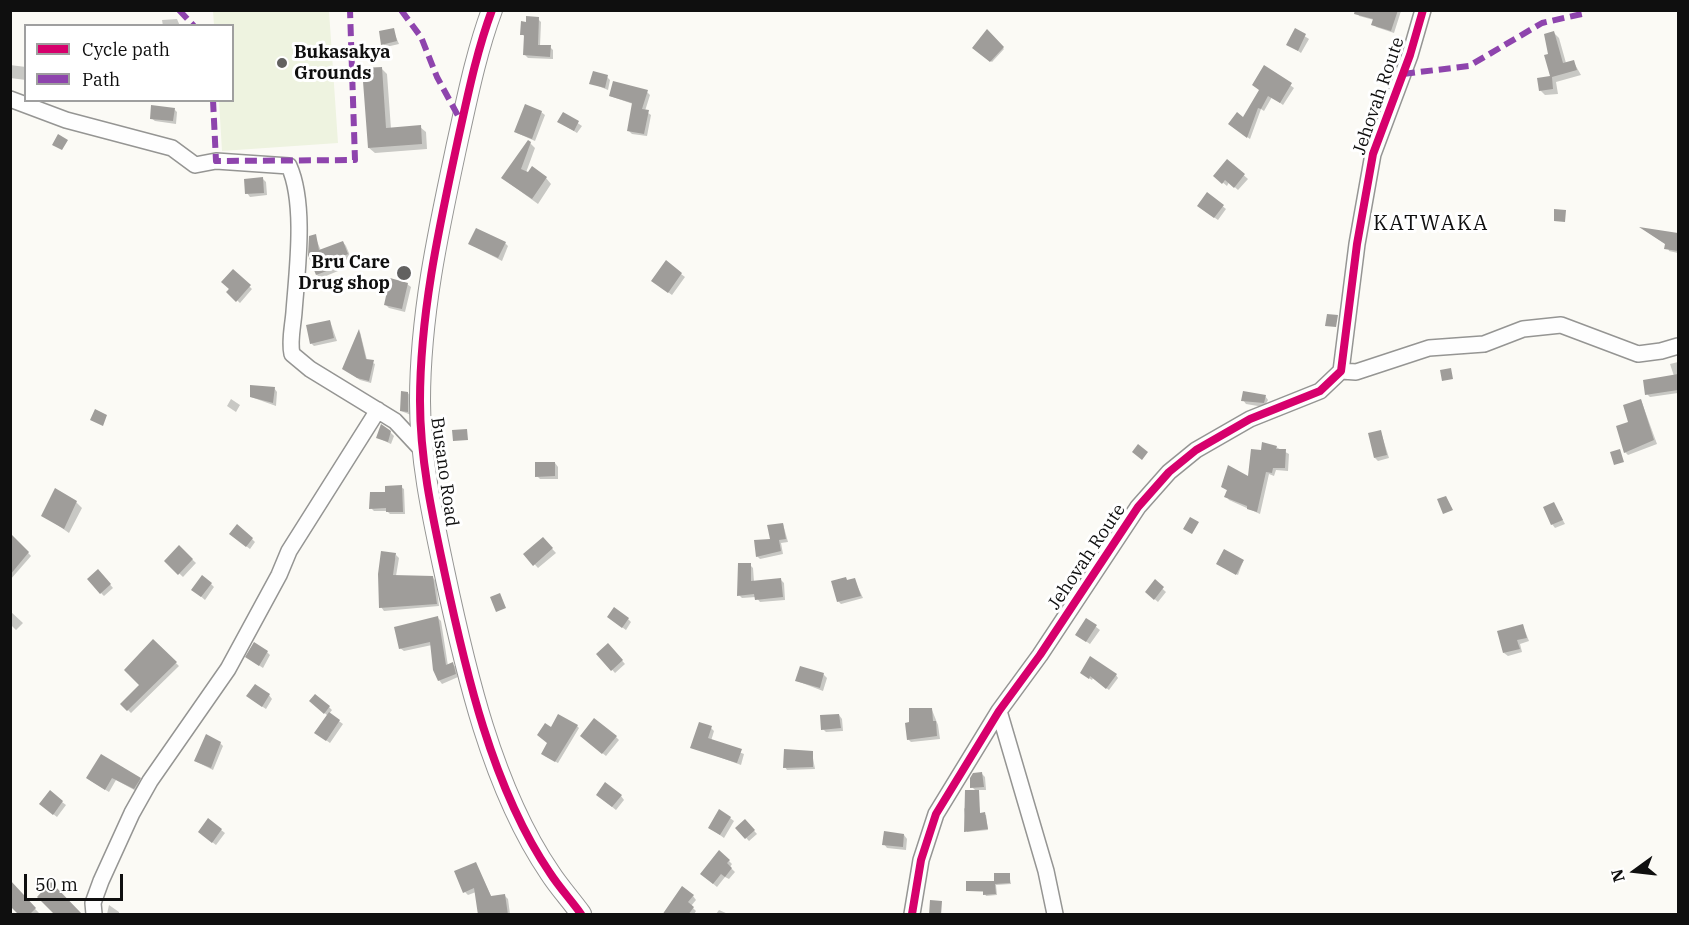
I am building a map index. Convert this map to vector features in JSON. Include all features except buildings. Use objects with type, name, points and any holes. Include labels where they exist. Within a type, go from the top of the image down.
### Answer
[{"type":"street","name":"Busano Road","points":[[492,10],[467,100],[426,306],[420,400],[422,450],[429,496],[454,616],[470,683],[489,741],[515,808],[549,871],[581,915]]},
{"type":"street","name":"Jehovah Route","points":[[912,915],[921,860],[936,814],[999,711],[1040,655],[1138,507],[1169,472],[1196,450],[1240,424],[1320,391],[1341,371],[1357,244],[1373,154],[1410,55],[1423,10]]},
{"type":"street","points":[[10,99],[66,120],[172,148],[195,165],[216,161],[289,166],[296,181],[298,197],[298,251],[292,354],[310,369],[394,421],[422,450]]},
{"type":"street","points":[[1341,371],[1356,372],[1429,348],[1484,344],[1523,329],[1561,325],[1638,354],[1678,346]]},
{"type":"street","points":[[94,915],[93,903],[101,882],[150,781],[228,669],[294,541],[378,410]]},
{"type":"street","points":[[999,711],[1046,871],[1055,915]]},
{"type":"green space","name":"Bukasakya Grounds","points":[[213,11],[329,11],[338,143],[222,151],[219,102],[234,102],[234,24],[214,24]]},
{"type":"marked path","points":[[179,10],[192,24]]},
{"type":"marked path","points":[[213,102],[216,161],[355,160],[350,10]]},
{"type":"marked path","points":[[401,10],[421,37],[437,77],[462,123]]},
{"type":"marked path","points":[[1403,74],[1469,66],[1542,23],[1586,13]]},
{"type":"cycle path","points":[[492,10],[468,93],[444,207],[427,304],[420,401],[424,465],[461,647],[483,727],[512,804],[530,840],[554,878],[581,914]]},
{"type":"cycle path","points":[[912,914],[921,860],[936,814],[999,711],[1040,655],[1138,507],[1169,472],[1196,450],[1250,419],[1320,391],[1341,371],[1357,244],[1373,154],[1410,55],[1423,10]]},
{"type":"place","name":"Bukasakya Grounds","points":[[282,63]]},
{"type":"place","name":"Bru Care Drug shop","points":[[404,273]]},
{"type":"district","name":"KATWAKA","points":[[1431,224]]}]
